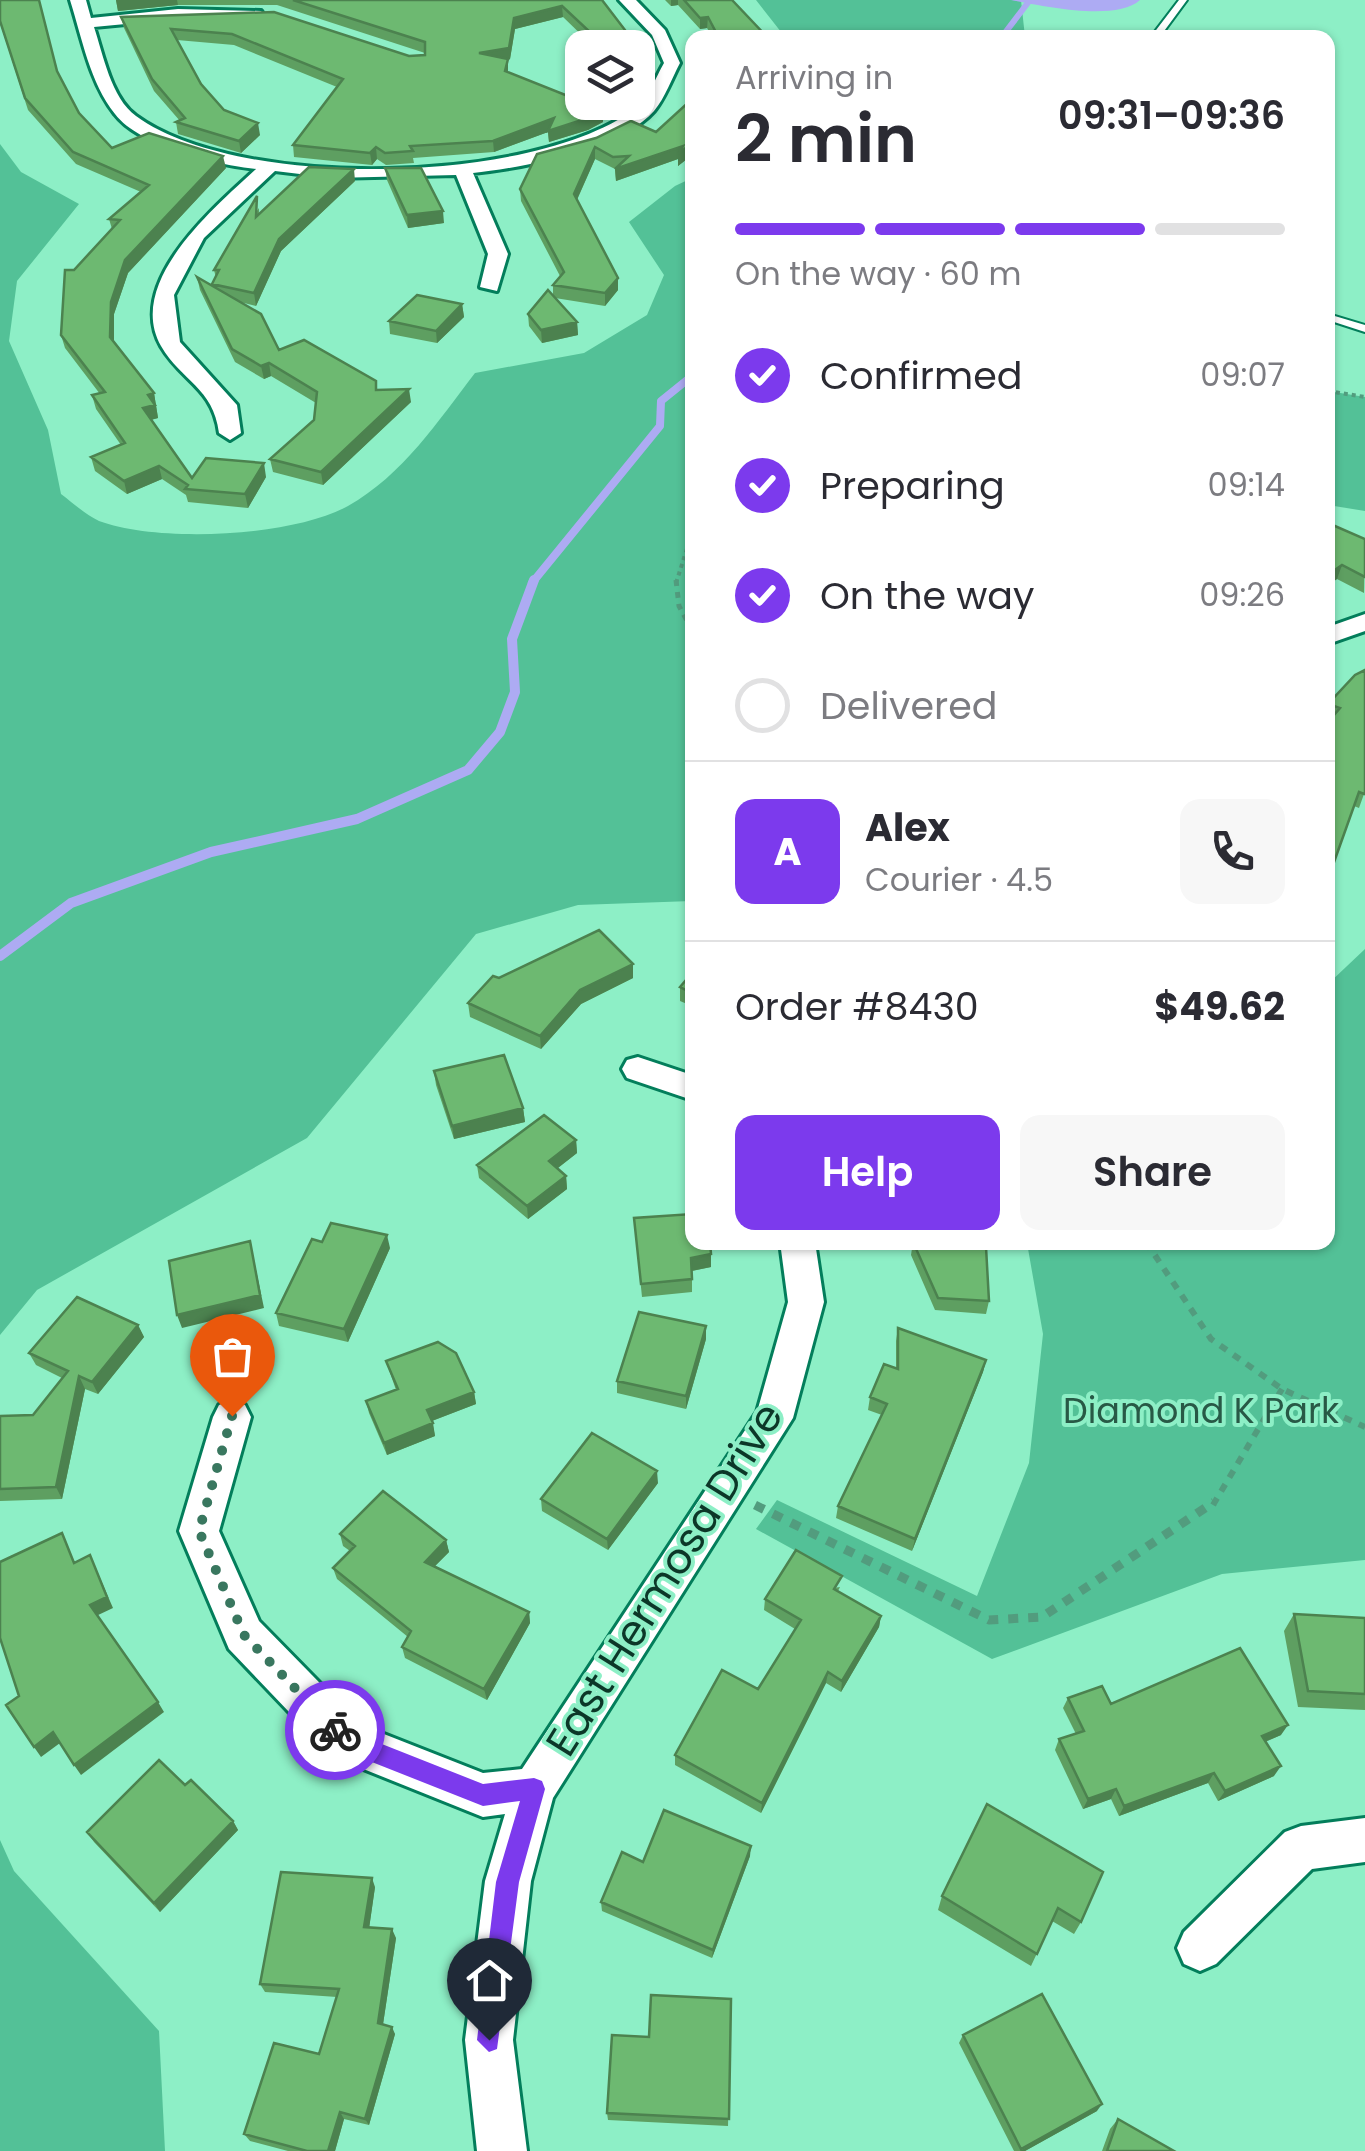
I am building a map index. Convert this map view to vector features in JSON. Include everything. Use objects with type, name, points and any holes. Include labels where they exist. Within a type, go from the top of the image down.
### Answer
[{"type":"street","points":[[78,0],[113,100],[125,117],[180,149],[267,169],[356,174],[463,170],[568,149],[623,124],[651,105],[670,73],[671,54],[659,33],[626,0]]},
{"type":"street","points":[[85,23],[178,14],[277,14]]},
{"type":"street","points":[[230,433],[226,405],[170,343],[164,294],[196,236],[267,169]]},
{"type":"street","points":[[463,170],[498,254],[490,287]]},
{"type":"street","points":[[1335,629],[1365,622]]},
{"type":"street","points":[[638,1069],[685,1086]]},
{"type":"street","name":"East Hermosa Drive","points":[[502,2151],[489,2040],[508,1882],[534,1789],[774,1418],[806,1302],[798,1250]]},
{"type":"street","points":[[232,1416],[199,1531],[244,1635],[346,1741],[483,1795],[534,1789]]},
{"type":"street","points":[[1200,1948],[1302,1848],[1365,1840]]},
{"type":"lane","points":[[1160,30],[1182,0]]},
{"type":"lane","points":[[1335,320],[1365,328]]},
{"type":"path","points":[[1335,392],[1365,398]]},
{"type":"path","points":[[685,545],[676,560],[676,610],[685,621]]},
{"type":"path","points":[[1151,1250],[1211,1339],[1282,1390],[1365,1427]]},
{"type":"path","points":[[727,1491],[989,1620],[1042,1617],[1211,1508],[1282,1390]]},
{"type":"green space","points":[[756,0],[1021,0],[1024,30],[780,30]]},
{"type":"green space","points":[[0,144],[21,172],[79,204],[17,281],[9,341],[48,430],[61,494],[99,521],[124,528],[189,534],[294,525],[348,506],[403,463],[475,373],[584,353],[647,315],[664,275],[629,222],[685,181],[685,901],[578,905],[476,934],[307,1138],[37,1290],[0,1335]]},
{"type":"green space","points":[[1335,392],[1365,397],[1365,511],[1335,506]]},
{"type":"green space","name":"Diamond K Park","points":[[1365,949],[1365,1560],[1222,1574],[992,1659],[756,1529],[777,1500],[977,1596],[1029,1463],[1043,1334],[1028,1250],[1335,1250],[1335,977]]},
{"type":"green space","points":[[0,1840],[14,1871],[159,2031],[165,2151],[0,2151]]},
{"type":"water","points":[[1011,0],[1140,0],[1129,7],[1097,11]]},
{"type":"building","points":[[0,0],[39,0],[57,71],[79,113],[112,148],[149,133],[223,156],[125,260],[111,302],[110,337],[154,393],[148,395],[155,405],[143,408],[192,478],[206,458],[264,463],[245,494],[185,489],[188,485],[159,466],[124,481],[91,457],[125,443],[92,395],[105,392],[61,335],[65,270],[74,270],[120,220],[109,219],[149,185],[73,152],[25,98],[0,21]]},
{"type":"building","points":[[293,0],[602,0],[625,30],[588,30],[562,6],[514,18],[509,48],[479,53],[508,59],[505,71],[565,95],[565,120],[582,120],[548,131],[554,118],[493,141],[410,146],[413,151],[385,153],[376,147],[370,153],[293,145],[343,79],[232,34],[171,29],[201,84],[224,110],[258,123],[239,141],[176,122],[185,118],[152,79],[121,17],[274,12],[409,56],[425,55],[425,42]]},
{"type":"building","points":[[684,0],[732,0],[760,30],[715,30],[708,17],[700,18]]},
{"type":"building","points":[[685,105],[685,148],[678,154],[683,146],[615,169],[629,156],[613,157],[595,147],[574,194],[618,278],[605,293],[553,285],[564,272],[520,189],[537,154],[596,138],[631,121],[656,132]]},
{"type":"building","points":[[309,167],[354,169],[279,239],[254,293],[212,284],[219,270],[214,270],[257,196],[256,217]]},
{"type":"building","points":[[385,168],[421,168],[443,211],[407,215]]},
{"type":"building","points":[[197,277],[261,314],[279,350],[304,340],[376,381],[376,390],[409,389],[321,472],[270,459],[314,420],[317,392],[269,363],[261,366],[232,349]]},
{"type":"building","points":[[548,290],[577,322],[541,330],[528,314]]},
{"type":"building","points":[[417,295],[462,304],[436,331],[389,321]]},
{"type":"building","points":[[1335,526],[1365,539],[1365,577],[1342,565],[1335,570]]},
{"type":"building","points":[[1365,670],[1365,792],[1359,792],[1335,859],[1335,714],[1340,708],[1335,706],[1335,696]]},
{"type":"building","points":[[599,930],[633,964],[580,990],[540,1036],[468,1003],[493,976],[499,978]]},
{"type":"building","points":[[504,1055],[523,1108],[452,1126],[434,1071]]},
{"type":"building","points":[[544,1115],[576,1140],[549,1161],[566,1176],[527,1206],[477,1165]]},
{"type":"building","points":[[685,1214],[685,1250],[711,1250],[711,1254],[691,1258],[692,1279],[641,1284],[634,1218]]},
{"type":"building","points":[[331,1223],[387,1235],[344,1329],[276,1313],[312,1239],[322,1242]]},
{"type":"building","points":[[250,1241],[260,1295],[177,1315],[169,1261]]},
{"type":"building","points":[[917,1250],[986,1250],[989,1301],[938,1298]]},
{"type":"building","points":[[77,1297],[138,1325],[92,1382],[79,1376],[56,1487],[0,1489],[0,1416],[33,1415],[68,1371],[29,1353]]},
{"type":"building","points":[[639,1312],[706,1326],[686,1396],[617,1381]]},
{"type":"building","points":[[898,1328],[986,1360],[915,1539],[838,1506],[887,1404],[870,1397],[884,1364],[898,1369]]},
{"type":"building","points":[[438,1342],[456,1353],[474,1392],[427,1410],[433,1423],[384,1443],[366,1401],[398,1389],[386,1361]]},
{"type":"building","points":[[592,1433],[657,1471],[607,1539],[541,1499]]},
{"type":"building","points":[[383,1491],[446,1540],[425,1562],[529,1612],[484,1689],[402,1647],[411,1631],[333,1568],[355,1546],[340,1534]]},
{"type":"building","points":[[62,1533],[74,1563],[90,1555],[107,1597],[90,1605],[158,1702],[74,1765],[53,1732],[34,1747],[6,1705],[19,1696],[0,1638],[0,1562]]},
{"type":"building","points":[[796,1550],[842,1576],[834,1589],[881,1616],[842,1681],[828,1672],[762,1803],[675,1755],[722,1670],[758,1689],[801,1620],[765,1599]]},
{"type":"building","points":[[1294,1614],[1365,1618],[1365,1694],[1308,1691]]},
{"type":"building","points":[[1240,1648],[1288,1725],[1262,1736],[1281,1766],[1225,1791],[1214,1773],[1124,1806],[1116,1789],[1088,1799],[1059,1739],[1084,1731],[1068,1698],[1102,1686],[1111,1704]]},
{"type":"building","points":[[159,1760],[185,1785],[191,1780],[233,1821],[154,1903],[87,1832]]},
{"type":"building","points":[[987,1804],[1103,1872],[1081,1922],[1058,1908],[1037,1954],[942,1896]]},
{"type":"building","points":[[664,1810],[751,1846],[713,1950],[601,1902],[622,1852],[643,1862]]},
{"type":"building","points":[[281,1872],[372,1878],[364,1927],[392,1929],[378,2023],[392,2027],[365,2119],[340,2112],[328,2151],[307,2151],[244,2134],[274,2043],[319,2054],[339,1989],[260,1984]]},
{"type":"building","points":[[1042,1994],[1102,2104],[1021,2149],[963,2035]]},
{"type":"building","points":[[651,1995],[731,1999],[729,2119],[607,2113],[612,2035],[649,2037]]},
{"type":"building","points":[[1118,2119],[1174,2151],[1107,2151]]},
{"type":"waterway","points":[[1007,30],[1030,0]]},
{"type":"waterway","points":[[534,581],[660,426],[661,401],[685,382]]},
{"type":"waterway","points":[[0,956],[71,903],[211,852],[357,819],[468,770],[500,732],[515,692],[512,639],[534,581]]},
{"type":"way so far","points":[[232,1416],[199,1531],[244,1635],[335,1730]]},
{"type":"route","points":[[335,1730],[346,1741],[483,1795],[534,1789],[508,1882],[489,2040]]}]
